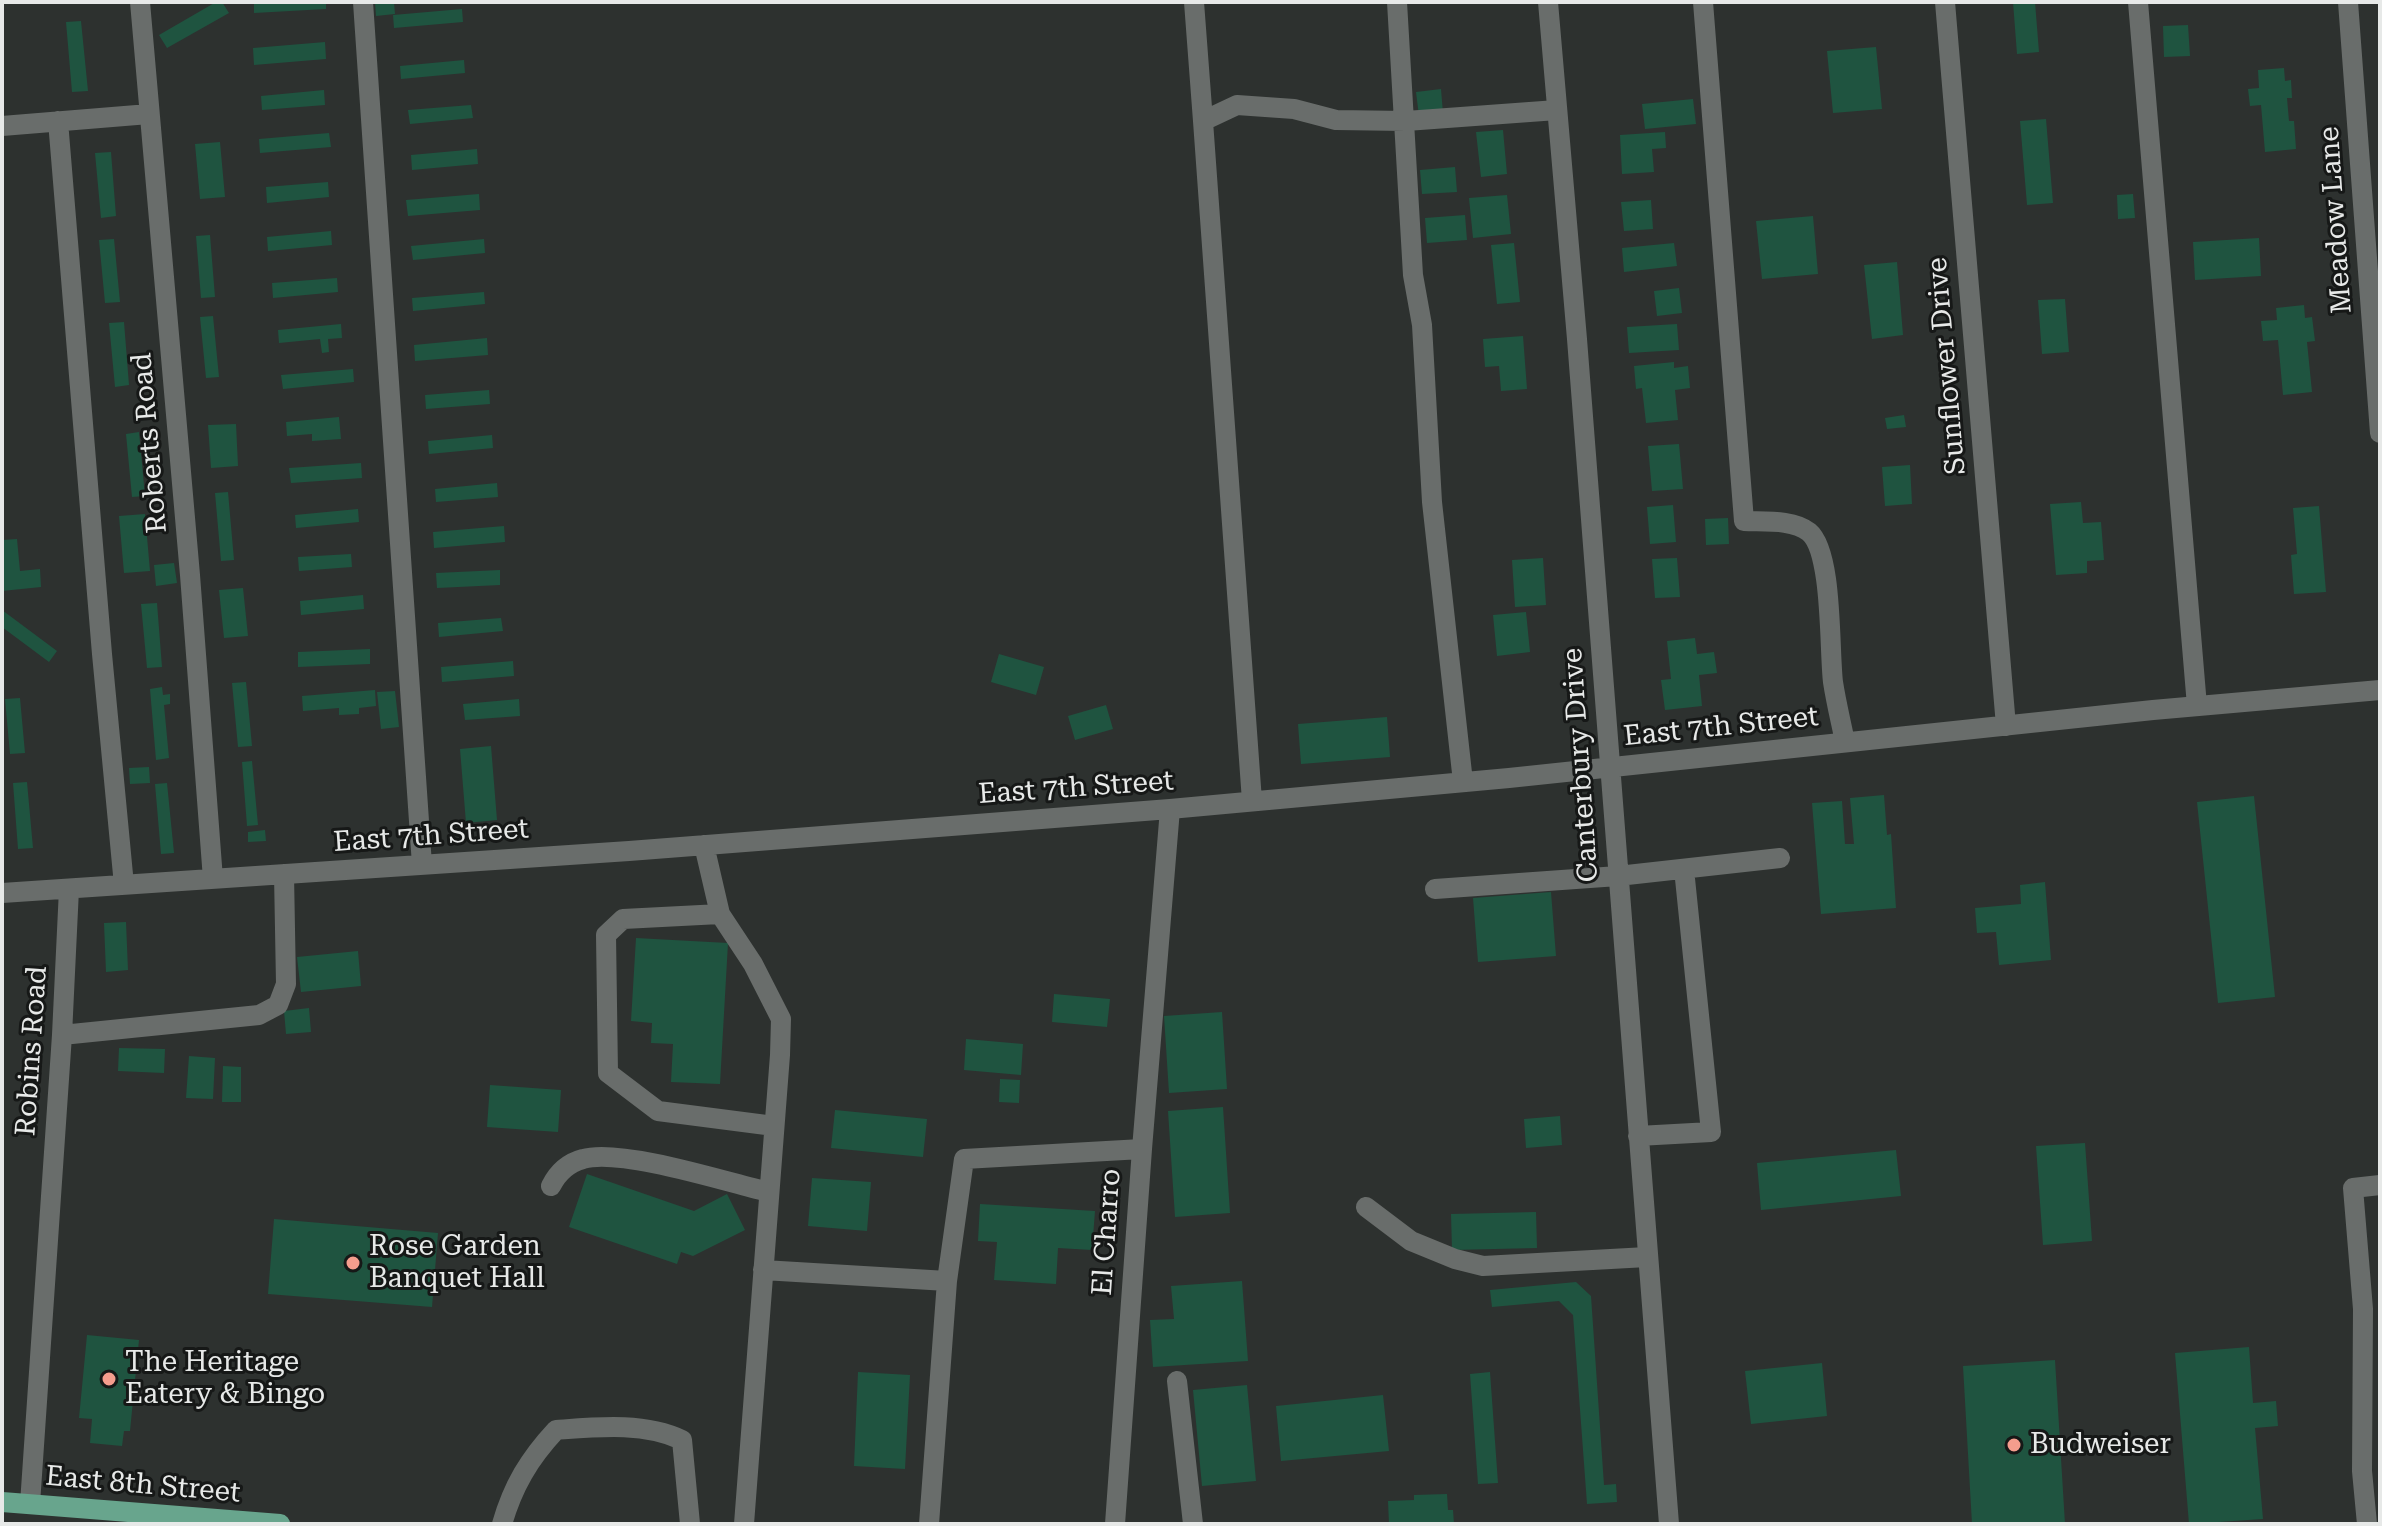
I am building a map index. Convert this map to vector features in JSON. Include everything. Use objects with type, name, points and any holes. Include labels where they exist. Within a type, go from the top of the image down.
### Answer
[{"type":"main road","name":"East 8th Street","points":[[2,1502],[280,1524]]},
{"type":"street","name":"Roberts Road","points":[[140,2],[213,879]]},
{"type":"street","points":[[363,2],[422,865]]},
{"type":"street","points":[[1194,2],[1252,801]]},
{"type":"street","points":[[1397,2],[1413,275],[1422,325],[1432,502],[1463,782]]},
{"type":"street","name":"Canterbury Drive","points":[[1548,2],[1669,1524]]},
{"type":"street","points":[[1703,2],[1744,521],[1792,525],[1808,531],[1818,541],[1824,561],[1833,682],[1845,742]]},
{"type":"street","name":"Sunflower Drive","points":[[1945,2],[2006,726]]},
{"type":"street","points":[[2138,2],[2197,706]]},
{"type":"street","name":"Meadow Lane","points":[[2348,2],[2380,433]]},
{"type":"street","points":[[1203,121],[1237,105],[1294,109],[1336,120],[1406,121],[1557,110]]},
{"type":"street","points":[[2,126],[149,114]]},
{"type":"street","points":[[58,121],[100,639],[124,885]]},
{"type":"street","name":"East 7th Street","points":[[2,893],[704,845],[1170,809],[2380,690]]},
{"type":"street","points":[[1142,1149],[1170,809]]},
{"type":"street","points":[[704,845],[720,914],[753,964],[781,1019],[744,1524]]},
{"type":"street","points":[[1435,889],[1618,876],[1780,858]]},
{"type":"street","points":[[1638,1136],[1711,1132],[1684,869]]},
{"type":"street","points":[[62,1035],[259,1015],[278,1005],[286,984],[284,874]]},
{"type":"street","name":"Robins Road","points":[[30,1504],[69,889]]},
{"type":"street","points":[[720,914],[623,919],[606,935],[608,1073],[658,1111],[774,1126]]},
{"type":"street","name":"El Charro","points":[[947,1281],[964,1159],[1142,1149],[1115,1524]]},
{"type":"street","points":[[551,1186],[558,1173],[571,1164],[585,1158],[613,1156],[768,1192]]},
{"type":"street","points":[[2367,1524],[2362,1471],[2363,1309],[2353,1188],[2380,1185]]},
{"type":"street","points":[[1366,1207],[1411,1241],[1455,1259],[1483,1266],[1647,1257]]},
{"type":"street","points":[[763,1270],[947,1281],[929,1524]]},
{"type":"street","points":[[1177,1381],[1193,1524]]},
{"type":"street","points":[[502,1524],[531,1456],[556,1430],[606,1426],[668,1434],[682,1440],[690,1524]]},
{"type":"building","points":[[216,2],[222,2],[229,13],[167,48],[159,35]]},
{"type":"building","points":[[254,2],[326,2],[326,9],[254,13]]},
{"type":"building","points":[[375,2],[394,2],[395,14],[376,16]]},
{"type":"building","points":[[2013,2],[2035,2],[2039,52],[2017,54]]},
{"type":"building","points":[[462,9],[463,22],[394,28],[393,15]]},
{"type":"building","points":[[81,21],[88,91],[72,92],[66,22]]},
{"type":"building","points":[[2188,25],[2190,56],[2164,57],[2163,26]]},
{"type":"building","points":[[325,42],[326,59],[254,65],[253,48]]},
{"type":"building","points":[[1876,47],[1882,109],[1833,113],[1827,51]]},
{"type":"building","points":[[464,60],[465,73],[401,79],[400,66]]},
{"type":"building","points":[[2284,68],[2285,81],[2291,80],[2292,98],[2287,98],[2289,121],[2294,121],[2296,149],[2265,152],[2261,105],[2250,106],[2248,89],[2259,88],[2258,70]]},
{"type":"building","points":[[1441,89],[1443,113],[1419,116],[1416,92]]},
{"type":"building","points":[[324,90],[325,105],[262,110],[261,96]]},
{"type":"building","points":[[1693,99],[1696,124],[1645,129],[1642,104]]},
{"type":"building","points":[[471,105],[473,118],[410,124],[408,110]]},
{"type":"building","points":[[2046,119],[2053,203],[2027,205],[2020,121]]},
{"type":"building","points":[[1503,130],[1507,174],[1481,177],[1476,132]]},
{"type":"building","points":[[1665,132],[1666,148],[1652,149],[1654,172],[1622,174],[1620,135]]},
{"type":"building","points":[[329,133],[331,147],[260,153],[259,139]]},
{"type":"building","points":[[220,142],[225,197],[200,199],[195,144]]},
{"type":"building","points":[[477,149],[478,164],[412,170],[411,155]]},
{"type":"building","points":[[111,152],[116,216],[101,218],[95,153]]},
{"type":"building","points":[[1455,167],[1457,192],[1422,194],[1420,170]]},
{"type":"building","points":[[328,182],[329,197],[267,203],[266,187]]},
{"type":"building","points":[[479,194],[480,210],[408,216],[406,200]]},
{"type":"building","points":[[2133,194],[2135,218],[2118,219],[2117,195]]},
{"type":"building","points":[[1507,195],[1511,234],[1473,238],[1469,198]]},
{"type":"building","points":[[1651,200],[1653,229],[1624,231],[1621,202]]},
{"type":"building","points":[[1465,215],[1467,240],[1427,243],[1425,218]]},
{"type":"building","points":[[1813,216],[1818,274],[1762,279],[1756,221]]},
{"type":"building","points":[[331,231],[332,245],[268,251],[267,237]]},
{"type":"building","points":[[210,235],[215,297],[201,298],[196,236]]},
{"type":"building","points":[[2259,238],[2261,276],[2195,280],[2193,242]]},
{"type":"building","points":[[114,239],[120,302],[105,303],[99,240]]},
{"type":"building","points":[[484,239],[485,253],[413,260],[411,246]]},
{"type":"building","points":[[1514,243],[1520,302],[1497,304],[1491,245]]},
{"type":"building","points":[[1674,243],[1677,266],[1624,272],[1622,248]]},
{"type":"building","points":[[1897,262],[1903,335],[1872,339],[1864,265]]},
{"type":"building","points":[[337,278],[338,292],[273,298],[272,283]]},
{"type":"building","points":[[1679,288],[1682,313],[1657,316],[1654,291]]},
{"type":"building","points":[[484,292],[485,304],[413,311],[412,298]]},
{"type":"building","points":[[2065,299],[2069,352],[2042,354],[2038,300]]},
{"type":"building","points":[[2304,305],[2305,318],[2312,317],[2315,341],[2307,342],[2312,392],[2283,395],[2278,340],[2263,341],[2261,321],[2277,320],[2276,308]]},
{"type":"building","points":[[213,316],[219,377],[206,378],[200,317]]},
{"type":"building","points":[[124,322],[129,385],[115,387],[109,323]]},
{"type":"building","points":[[341,324],[342,338],[328,339],[329,352],[322,353],[320,339],[279,343],[278,330]]},
{"type":"building","points":[[1677,324],[1679,350],[1629,353],[1627,327]]},
{"type":"building","points":[[1523,336],[1527,389],[1501,391],[1499,366],[1485,367],[1483,339]]},
{"type":"building","points":[[487,338],[488,355],[415,361],[414,345]]},
{"type":"building","points":[[1674,362],[1674,368],[1688,366],[1690,388],[1675,390],[1678,420],[1646,423],[1642,388],[1636,389],[1634,366]]},
{"type":"building","points":[[353,369],[354,382],[283,389],[281,375]]},
{"type":"building","points":[[489,390],[490,404],[426,409],[425,395]]},
{"type":"building","points":[[1904,415],[1906,427],[1887,429],[1885,418]]},
{"type":"building","points":[[339,417],[341,439],[312,441],[312,434],[287,436],[286,422]]},
{"type":"building","points":[[236,424],[238,466],[211,468],[208,425]]},
{"type":"building","points":[[139,432],[145,496],[132,497],[126,434]]},
{"type":"building","points":[[492,435],[493,448],[429,454],[428,441]]},
{"type":"building","points":[[1679,444],[1683,489],[1652,491],[1648,446]]},
{"type":"building","points":[[361,463],[362,478],[291,483],[289,468]]},
{"type":"building","points":[[1910,465],[1912,504],[1885,506],[1882,467]]},
{"type":"building","points":[[497,483],[498,497],[436,502],[435,489]]},
{"type":"building","points":[[228,492],[234,560],[221,561],[215,493]]},
{"type":"building","points":[[2081,502],[2083,523],[2101,522],[2104,560],[2087,561],[2087,573],[2056,575],[2050,504]]},
{"type":"building","points":[[1673,505],[1676,542],[1650,544],[1647,507]]},
{"type":"building","points":[[2319,506],[2326,592],[2294,594],[2291,555],[2297,554],[2293,508]]},
{"type":"building","points":[[358,509],[359,522],[296,528],[295,515]]},
{"type":"building","points":[[145,514],[150,571],[124,573],[119,516]]},
{"type":"building","points":[[1728,518],[1729,544],[1706,545],[1705,519]]},
{"type":"building","points":[[504,526],[505,542],[434,548],[433,532]]},
{"type":"building","points":[[17,539],[20,571],[40,569],[41,587],[2,591],[2,540]]},
{"type":"building","points":[[351,554],[352,567],[299,571],[298,557]]},
{"type":"building","points":[[1543,558],[1546,605],[1515,607],[1512,560]]},
{"type":"building","points":[[1677,558],[1680,597],[1655,598],[1652,559]]},
{"type":"building","points":[[174,563],[177,583],[156,586],[154,565]]},
{"type":"building","points":[[500,570],[500,585],[437,588],[436,573]]},
{"type":"building","points":[[243,588],[248,636],[224,638],[219,590]]},
{"type":"building","points":[[363,595],[364,609],[301,615],[300,601]]},
{"type":"building","points":[[157,603],[162,667],[147,668],[141,604]]},
{"type":"building","points":[[2,610],[57,651],[49,662],[2,627]]},
{"type":"building","points":[[1526,612],[1530,652],[1497,656],[1493,615]]},
{"type":"building","points":[[501,618],[503,631],[439,637],[438,623]]},
{"type":"building","points":[[1695,638],[1697,654],[1714,652],[1717,673],[1699,675],[1702,706],[1665,710],[1661,680],[1671,679],[1667,641]]},
{"type":"building","points":[[370,649],[370,664],[298,667],[298,652]]},
{"type":"building","points":[[999,654],[1044,667],[1036,695],[991,682]]},
{"type":"building","points":[[513,661],[514,676],[442,682],[441,667]]},
{"type":"building","points":[[246,682],[252,746],[238,747],[232,683]]},
{"type":"building","points":[[162,687],[163,695],[170,694],[170,704],[164,705],[169,758],[156,760],[150,689]]},
{"type":"building","points":[[375,690],[376,706],[359,708],[359,714],[339,715],[339,708],[303,711],[302,696]]},
{"type":"building","points":[[395,691],[399,727],[381,729],[377,692]]},
{"type":"building","points":[[20,698],[25,753],[10,754],[5,699]]},
{"type":"building","points":[[519,699],[520,716],[465,720],[463,704]]},
{"type":"building","points":[[1106,705],[1113,729],[1075,740],[1068,716]]},
{"type":"building","points":[[1387,717],[1390,757],[1301,764],[1298,724]]},
{"type":"building","points":[[491,746],[497,820],[466,823],[460,749]]},
{"type":"building","points":[[252,761],[258,825],[247,826],[242,762]]},
{"type":"building","points":[[149,767],[150,783],[130,784],[129,768]]},
{"type":"building","points":[[27,782],[33,848],[18,849],[13,783]]},
{"type":"building","points":[[167,783],[174,853],[161,854],[155,784]]},
{"type":"building","points":[[1884,795],[1887,835],[1891,834],[1896,908],[1821,914],[1812,803],[1842,801],[1845,844],[1854,844],[1850,798]]},
{"type":"building","points":[[2254,796],[2275,997],[2218,1003],[2197,802]]},
{"type":"building","points":[[265,830],[266,841],[248,842],[248,832]]},
{"type":"building","points":[[2045,882],[2051,960],[1999,965],[1996,932],[1977,933],[1975,908],[2021,904],[2020,885]]},
{"type":"building","points":[[1551,892],[1556,956],[1478,962],[1473,898]]},
{"type":"building","points":[[126,922],[128,970],[106,972],[104,923]]},
{"type":"building","points":[[636,938],[728,943],[720,1084],[671,1082],[673,1044],[651,1043],[652,1023],[631,1021]]},
{"type":"building","points":[[358,951],[361,986],[301,992],[297,957]]},
{"type":"building","points":[[1054,994],[1110,999],[1107,1027],[1052,1022]]},
{"type":"building","points":[[309,1008],[311,1032],[286,1034],[284,1011]]},
{"type":"building","points":[[1222,1012],[1227,1089],[1169,1093],[1164,1016]]},
{"type":"building","points":[[966,1039],[1023,1044],[1021,1075],[964,1070]]},
{"type":"building","points":[[119,1048],[165,1049],[164,1073],[118,1071]]},
{"type":"building","points":[[189,1056],[215,1058],[213,1099],[186,1098]]},
{"type":"building","points":[[223,1066],[241,1067],[241,1102],[222,1102]]},
{"type":"building","points":[[1000,1079],[1020,1080],[1019,1103],[999,1102]]},
{"type":"building","points":[[490,1085],[561,1090],[558,1132],[487,1127]]},
{"type":"building","points":[[1223,1107],[1230,1213],[1175,1217],[1168,1111]]},
{"type":"building","points":[[835,1110],[927,1119],[923,1157],[831,1148]]},
{"type":"building","points":[[1560,1116],[1562,1145],[1526,1148],[1524,1119]]},
{"type":"building","points":[[2085,1143],[2092,1241],[2043,1245],[2036,1146]]},
{"type":"building","points":[[1896,1150],[1901,1196],[1761,1210],[1757,1163]]},
{"type":"building","points":[[587,1174],[694,1211],[727,1194],[745,1230],[693,1256],[681,1252],[677,1264],[569,1227]]},
{"type":"building","points":[[812,1178],[871,1182],[867,1231],[808,1226]]},
{"type":"building","points":[[980,1204],[1095,1211],[1092,1250],[1058,1248],[1056,1284],[994,1280],[997,1242],[978,1241]]},
{"type":"building","points":[[1536,1212],[1537,1248],[1452,1250],[1451,1214]]},
{"type":"building","name":"Rose Garden Banquet Hall","points":[[274,1219],[438,1233],[432,1307],[268,1294]]},
{"type":"building","points":[[1242,1281],[1248,1361],[1153,1367],[1150,1320],[1174,1319],[1171,1286]]},
{"type":"building","points":[[1576,1282],[1591,1296],[1604,1485],[1616,1484],[1617,1502],[1587,1504],[1573,1315],[1559,1301],[1492,1307],[1490,1290]]},
{"type":"building","name":"The Heritage Eatery & Bingo","points":[[87,1335],[139,1340],[130,1431],[124,1431],[122,1446],[90,1443],[92,1419],[79,1418]]},
{"type":"building","points":[[2249,1347],[2253,1403],[2276,1401],[2278,1426],[2255,1428],[2263,1519],[2189,1524],[2175,1353]]},
{"type":"building","name":"Budweiser","points":[[2055,1360],[2065,1524],[1972,1524],[1963,1366]]},
{"type":"building","points":[[1822,1363],[1827,1416],[1751,1424],[1745,1371]]},
{"type":"building","points":[[858,1372],[910,1375],[905,1469],[854,1466]]},
{"type":"building","points":[[1490,1372],[1498,1483],[1478,1484],[1470,1374]]},
{"type":"building","points":[[1247,1385],[1256,1481],[1202,1486],[1193,1390]]},
{"type":"building","points":[[1383,1395],[1389,1451],[1281,1461],[1276,1406]]},
{"type":"building","points":[[1447,1494],[1448,1510],[1453,1510],[1454,1524],[1389,1524],[1388,1501],[1414,1500],[1414,1495]]},
{"type":"place","name":"Rose Garden Banquet Hall","points":[[353,1263]]},
{"type":"place","name":"The Heritage Eatery & Bingo","points":[[109,1379]]},
{"type":"place","name":"Budweiser","points":[[2014,1445]]}]
